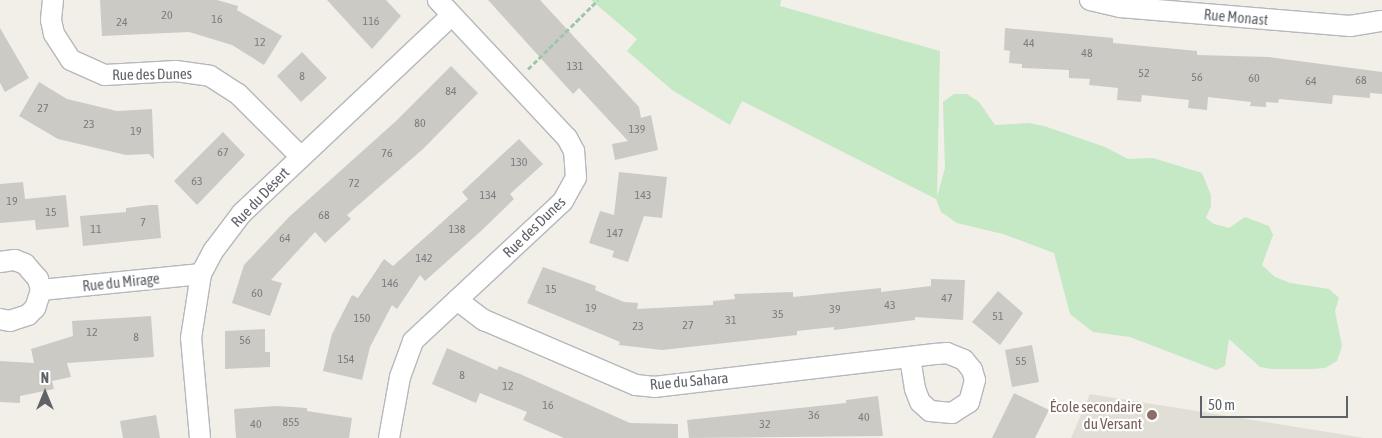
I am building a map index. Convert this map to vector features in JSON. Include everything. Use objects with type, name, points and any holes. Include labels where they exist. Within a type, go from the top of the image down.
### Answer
[{"type":"street","name":"Rue des Dunes","points":[[53,0],[51,20],[54,34],[71,60],[105,74],[176,71],[210,76],[238,94],[300,156]]},
{"type":"street","name":"Rue des Dunes","points":[[389,438],[400,377],[413,340],[563,201],[576,178],[574,152],[567,138],[438,0]]},
{"type":"street","name":"Rue Monast","points":[[1086,0],[1120,7],[1350,26],[1382,21]]},
{"type":"street","name":"Rue du Désert","points":[[200,438],[191,338],[200,274],[231,226],[300,156],[452,16]]},
{"type":"street","points":[[0,262],[15,260],[33,270],[40,290],[35,308],[28,315],[10,321],[0,320]]},
{"type":"street","name":"Rue du Mirage","points":[[40,290],[200,274]]},
{"type":"street","name":"Rue du Sahara","points":[[457,300],[484,320],[636,385],[654,387],[910,357]]},
{"type":"path","points":[[514,82],[598,0]]},
{"type":"shaded area","name":"École secondaire du Versant","points":[[1090,394],[1365,438],[1071,438]]},
{"type":"green space","points":[[591,0],[781,0],[780,6],[940,51],[937,197],[945,168],[943,102],[954,94],[967,94],[979,102],[995,125],[1029,123],[1044,126],[1105,147],[1128,159],[1153,158],[1202,173],[1211,195],[1211,206],[1206,218],[1214,224],[1229,228],[1245,217],[1269,226],[1273,235],[1262,265],[1275,277],[1290,283],[1329,289],[1339,298],[1335,311],[1342,346],[1337,361],[1325,368],[1272,369],[1260,367],[1229,339],[1225,366],[1216,370],[1130,337],[1093,332],[1070,314],[1054,253],[1003,234],[957,223],[941,212],[936,199],[742,101],[730,125],[672,90],[627,51],[637,39]]},
{"type":"building","points":[[100,0],[217,0],[238,6],[237,10],[282,36],[264,65],[232,45],[189,32],[102,36]]},
{"type":"building","points":[[327,0],[386,0],[401,16],[372,49]]},
{"type":"building","points":[[488,0],[540,0],[639,107],[641,118],[651,115],[658,150],[615,160],[612,144],[628,141],[579,88],[573,94]]},
{"type":"building","points":[[0,28],[29,78],[5,92],[0,83]]},
{"type":"building","points":[[1005,28],[1113,38],[1113,43],[1197,51],[1197,55],[1269,57],[1382,72],[1382,94],[1370,93],[1370,98],[1333,95],[1332,104],[1279,99],[1278,103],[1266,102],[1266,107],[1250,106],[1251,102],[1208,97],[1207,110],[1188,108],[1189,100],[1142,95],[1141,102],[1117,100],[1118,88],[1089,85],[1090,79],[1069,78],[1069,70],[1022,68],[1022,64],[1009,63],[1010,51],[1004,50]]},
{"type":"building","points":[[302,52],[327,78],[301,102],[277,76]]},
{"type":"building","points":[[451,66],[478,93],[423,149],[347,215],[351,219],[325,243],[315,232],[271,280],[282,283],[270,316],[232,303],[244,265],[289,217],[396,121]]},
{"type":"building","points":[[39,82],[67,99],[117,111],[152,109],[154,159],[149,154],[126,155],[58,139],[19,116]]},
{"type":"building","points":[[223,132],[245,155],[197,205],[174,181]]},
{"type":"building","points":[[519,139],[543,164],[510,194],[514,199],[481,231],[425,281],[420,275],[397,309],[392,305],[370,347],[362,380],[323,371],[332,334],[352,295],[358,298],[384,259],[393,266],[468,199],[462,192]]},
{"type":"building","points":[[619,172],[667,177],[662,218],[644,216],[628,262],[612,257],[614,251],[589,243],[600,211],[614,215]]},
{"type":"building","points":[[23,182],[25,199],[66,195],[69,227],[36,230],[35,220],[0,223],[0,184]]},
{"type":"building","points":[[158,205],[161,238],[83,246],[80,216],[126,212],[126,208]]},
{"type":"building","points":[[543,267],[596,286],[595,290],[624,302],[638,303],[637,309],[713,305],[713,301],[735,299],[734,294],[793,292],[793,297],[881,288],[881,292],[931,286],[931,279],[965,280],[963,320],[915,317],[915,320],[834,330],[834,327],[797,331],[797,335],[662,350],[619,345],[620,342],[527,303]]},
{"type":"building","points":[[998,291],[1023,313],[1000,345],[972,322]]},
{"type":"building","points":[[151,316],[154,357],[67,363],[71,377],[52,381],[54,389],[20,396],[20,403],[0,402],[0,361],[34,363],[31,349],[73,336],[72,321]]},
{"type":"building","points":[[265,329],[265,352],[270,352],[270,367],[225,369],[225,331]]},
{"type":"building","points":[[1032,345],[1039,382],[1012,387],[1005,350]]},
{"type":"building","points":[[447,348],[497,370],[499,366],[520,374],[630,423],[678,424],[678,438],[564,438],[523,420],[527,412],[480,393],[476,403],[432,384]]},
{"type":"building","points":[[1014,393],[1049,410],[1035,438],[992,438]]},
{"type":"building","points":[[878,396],[883,436],[689,438],[687,420],[846,403],[846,400]]},
{"type":"building","points":[[277,406],[307,408],[307,411],[352,418],[349,438],[236,438],[234,409]]},
{"type":"building","points":[[156,415],[160,438],[123,438],[120,421]]},
{"type":"place","name":"École secondaire du Versant","points":[[1152,415]]}]
